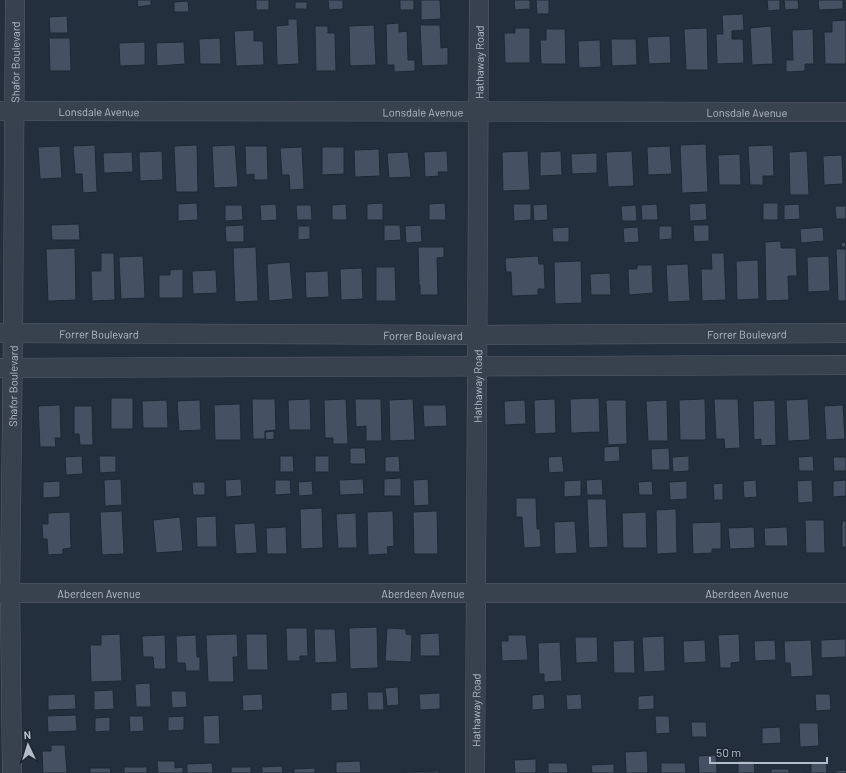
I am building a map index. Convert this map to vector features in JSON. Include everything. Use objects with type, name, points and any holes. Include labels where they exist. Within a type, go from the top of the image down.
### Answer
[{"type":"street","name":"Shafor Boulevard","points":[[12,773],[5,593],[8,111],[15,0]]},
{"type":"street","name":"Hathaway Road","points":[[475,773],[478,111],[480,0]]},
{"type":"street","name":"Lonsdale Avenue","points":[[8,111],[846,112]]},
{"type":"street","name":"Forrer Boulevard","points":[[7,333],[477,335],[846,333]]},
{"type":"street","points":[[6,368],[846,365]]},
{"type":"street","name":"Aberdeen Avenue","points":[[5,593],[846,593]]},
{"type":"building","points":[[137,0],[151,0],[151,5],[138,7]]},
{"type":"building","points":[[256,0],[269,0],[269,10],[256,10]]},
{"type":"building","points":[[328,0],[343,0],[343,9],[329,10]]},
{"type":"building","points":[[400,0],[414,0],[414,10],[400,10]]},
{"type":"building","points":[[421,0],[440,0],[441,19],[421,20]]},
{"type":"building","points":[[514,0],[530,0],[530,9],[515,10]]},
{"type":"building","points":[[536,0],[549,0],[549,14],[537,14]]},
{"type":"building","points":[[767,0],[780,0],[780,10],[768,11]]},
{"type":"building","points":[[784,0],[798,0],[799,9],[785,10]]},
{"type":"building","points":[[818,0],[843,0],[843,9],[819,10]]},
{"type":"building","points":[[188,1],[189,12],[174,12],[174,2]]},
{"type":"building","points":[[295,2],[307,2],[307,9],[295,9]]},
{"type":"building","points":[[743,14],[744,30],[732,31],[732,39],[743,39],[744,63],[717,64],[716,34],[723,34],[722,15]]},
{"type":"building","points":[[67,16],[68,33],[50,33],[49,17]]},
{"type":"building","points":[[288,19],[297,19],[299,64],[277,65],[276,26],[288,25]]},
{"type":"building","points":[[846,20],[846,64],[825,64],[824,32],[832,32],[832,21]]},
{"type":"building","points":[[399,23],[399,32],[407,31],[408,60],[415,60],[415,71],[394,72],[394,65],[387,65],[386,24]]},
{"type":"building","points":[[374,25],[376,65],[350,66],[349,26]]},
{"type":"building","points":[[420,25],[440,25],[441,48],[448,47],[448,65],[422,66]]},
{"type":"building","points":[[315,26],[328,26],[328,33],[335,33],[336,71],[316,71]]},
{"type":"building","points":[[771,26],[773,64],[752,65],[750,28]]},
{"type":"building","points":[[515,28],[530,28],[530,63],[505,63],[504,33],[515,33]]},
{"type":"building","points":[[707,28],[708,70],[686,70],[684,29]]},
{"type":"building","points":[[546,29],[565,29],[566,64],[541,64],[540,40],[546,40]]},
{"type":"building","points":[[813,29],[814,64],[805,64],[805,71],[786,72],[786,60],[793,60],[792,30]]},
{"type":"building","points":[[254,30],[254,41],[263,41],[264,65],[236,66],[234,31]]},
{"type":"building","points":[[670,36],[671,63],[649,64],[647,37]]},
{"type":"building","points":[[49,38],[70,38],[71,71],[50,71]]},
{"type":"building","points":[[220,38],[221,64],[200,64],[199,39]]},
{"type":"building","points":[[611,39],[636,39],[637,65],[612,66]]},
{"type":"building","points":[[600,40],[601,67],[579,68],[578,41]]},
{"type":"building","points":[[145,42],[145,65],[120,66],[119,43]]},
{"type":"building","points":[[184,42],[185,64],[157,66],[156,43]]},
{"type":"building","points":[[706,144],[708,192],[682,193],[680,145]]},
{"type":"building","points":[[95,145],[97,192],[83,193],[82,174],[75,174],[73,146]]},
{"type":"building","points":[[197,145],[198,192],[176,192],[174,146]]},
{"type":"building","points":[[235,145],[238,187],[214,188],[212,146]]},
{"type":"building","points":[[773,145],[774,176],[763,176],[763,185],[750,185],[748,146]]},
{"type":"building","points":[[60,146],[62,178],[40,179],[38,147]]},
{"type":"building","points":[[245,146],[267,146],[268,180],[254,180],[254,174],[246,175]]},
{"type":"building","points":[[670,146],[672,174],[648,175],[647,147]]},
{"type":"building","points":[[302,147],[304,189],[290,190],[289,175],[282,175],[280,148]]},
{"type":"building","points":[[322,147],[344,147],[344,174],[322,175]]},
{"type":"building","points":[[379,149],[380,176],[355,177],[354,150]]},
{"type":"building","points":[[162,151],[163,180],[140,181],[139,152]]},
{"type":"building","points":[[447,151],[448,172],[438,172],[439,176],[425,177],[424,152]]},
{"type":"building","points":[[528,151],[530,190],[503,191],[502,152]]},
{"type":"building","points":[[561,151],[562,175],[540,176],[540,152]]},
{"type":"building","points":[[632,151],[634,186],[608,187],[606,152]]},
{"type":"building","points":[[807,151],[809,195],[790,195],[789,152]]},
{"type":"building","points":[[132,152],[133,172],[104,173],[103,153]]},
{"type":"building","points":[[408,152],[411,177],[389,178],[387,153]]},
{"type":"building","points":[[597,153],[597,173],[572,174],[571,154]]},
{"type":"building","points":[[740,154],[741,185],[719,185],[718,155]]},
{"type":"building","points":[[842,155],[843,184],[824,185],[823,156]]},
{"type":"building","points":[[197,203],[198,220],[178,221],[178,204]]},
{"type":"building","points":[[383,203],[383,220],[367,220],[367,204]]},
{"type":"building","points":[[445,203],[446,220],[429,220],[429,204]]},
{"type":"building","points":[[706,203],[707,220],[690,221],[689,204]]},
{"type":"building","points":[[763,203],[778,203],[778,220],[763,220]]},
{"type":"building","points":[[276,204],[277,220],[261,221],[260,205]]},
{"type":"building","points":[[346,204],[347,220],[332,220],[332,205]]},
{"type":"building","points":[[513,204],[531,204],[531,220],[514,221]]},
{"type":"building","points":[[547,204],[548,220],[534,221],[533,205]]},
{"type":"building","points":[[657,204],[658,220],[642,220],[641,205]]},
{"type":"building","points":[[799,204],[800,219],[784,220],[784,205]]},
{"type":"building","points":[[225,205],[242,205],[243,220],[225,221]]},
{"type":"building","points":[[296,205],[311,205],[312,220],[297,220]]},
{"type":"building","points":[[636,205],[637,221],[622,221],[621,206]]},
{"type":"building","points":[[835,206],[846,206],[846,219],[836,219]]},
{"type":"building","points":[[79,224],[80,240],[52,240],[51,225]]},
{"type":"building","points":[[244,225],[244,242],[226,242],[225,226]]},
{"type":"building","points":[[384,225],[400,225],[401,240],[384,241]]},
{"type":"building","points":[[421,225],[422,242],[406,243],[405,226]]},
{"type":"building","points":[[693,225],[709,225],[709,241],[694,242]]},
{"type":"building","points":[[298,226],[310,226],[310,239],[298,240]]},
{"type":"building","points":[[659,226],[672,226],[672,239],[659,240]]},
{"type":"building","points":[[569,227],[569,242],[553,242],[552,228]]},
{"type":"building","points":[[638,227],[639,242],[624,243],[623,228]]},
{"type":"building","points":[[823,227],[824,241],[801,243],[800,229]]},
{"type":"building","points":[[781,241],[781,248],[796,248],[797,276],[788,276],[789,300],[766,301],[765,242]]},
{"type":"building","points":[[842,242],[846,243],[846,247],[841,247]]},
{"type":"building","points":[[256,247],[258,301],[235,302],[233,248]]},
{"type":"building","points":[[418,247],[444,247],[444,257],[437,258],[438,295],[420,295]]},
{"type":"building","points":[[75,248],[76,300],[48,301],[46,249]]},
{"type":"building","points":[[836,249],[846,249],[846,301],[838,301]]},
{"type":"building","points":[[101,253],[114,253],[115,300],[92,301],[91,271],[101,271]]},
{"type":"building","points":[[711,253],[724,253],[726,300],[702,301],[701,269],[712,269]]},
{"type":"building","points":[[143,256],[145,298],[121,299],[119,257]]},
{"type":"building","points":[[538,256],[539,264],[544,264],[545,289],[538,289],[538,295],[512,296],[511,272],[506,272],[505,258]]},
{"type":"building","points":[[829,256],[830,291],[808,292],[807,257]]},
{"type":"building","points":[[758,260],[759,299],[737,300],[736,261]]},
{"type":"building","points":[[581,261],[582,303],[555,304],[554,262]]},
{"type":"building","points":[[290,262],[293,299],[269,301],[267,264]]},
{"type":"building","points":[[688,264],[690,301],[668,302],[666,265]]},
{"type":"building","points":[[637,265],[652,265],[653,293],[629,295],[628,269],[637,269]]},
{"type":"building","points":[[376,267],[395,267],[396,301],[376,301]]},
{"type":"building","points":[[362,268],[363,299],[341,300],[340,269]]},
{"type":"building","points":[[183,269],[183,298],[159,298],[159,275],[170,275],[170,270]]},
{"type":"building","points":[[216,270],[217,293],[193,294],[192,271]]},
{"type":"building","points":[[328,271],[329,297],[306,298],[305,272]]},
{"type":"building","points":[[610,273],[611,295],[591,295],[590,274]]},
{"type":"building","points":[[111,398],[133,398],[133,429],[111,429]]},
{"type":"building","points":[[599,398],[600,432],[571,433],[570,399]]},
{"type":"building","points":[[252,399],[275,399],[276,430],[265,431],[265,439],[253,439]]},
{"type":"building","points":[[310,399],[311,430],[289,430],[288,400]]},
{"type":"building","points":[[346,399],[348,444],[333,444],[333,438],[325,438],[324,400]]},
{"type":"building","points":[[355,399],[381,399],[382,441],[366,441],[366,426],[356,427]]},
{"type":"building","points":[[413,399],[415,440],[390,441],[389,400]]},
{"type":"building","points":[[555,399],[556,433],[535,434],[534,400]]},
{"type":"building","points":[[705,399],[706,440],[680,440],[679,400]]},
{"type":"building","points":[[714,399],[738,399],[740,448],[725,449],[724,439],[716,439]]},
{"type":"building","points":[[808,399],[810,440],[788,441],[786,400]]},
{"type":"building","points":[[167,400],[168,428],[143,428],[142,401]]},
{"type":"building","points":[[200,400],[201,430],[179,431],[177,401]]},
{"type":"building","points":[[525,400],[526,424],[505,425],[504,401]]},
{"type":"building","points":[[606,400],[626,400],[627,444],[608,445]]},
{"type":"building","points":[[667,400],[668,441],[648,441],[646,401]]},
{"type":"building","points":[[775,400],[776,445],[761,446],[761,439],[754,440],[753,401]]},
{"type":"building","points":[[240,404],[241,440],[215,440],[214,405]]},
{"type":"building","points":[[60,405],[61,438],[55,438],[56,447],[40,447],[38,406]]},
{"type":"building","points":[[423,405],[446,405],[447,426],[424,427]]},
{"type":"building","points":[[843,405],[845,439],[826,440],[824,406]]},
{"type":"building","points":[[74,406],[92,406],[93,445],[80,445],[79,434],[74,434]]},
{"type":"building","points":[[274,431],[274,439],[266,440],[265,432]]},
{"type":"building","points":[[619,446],[620,461],[604,462],[604,447]]},
{"type":"building","points":[[350,448],[365,448],[366,464],[350,464]]},
{"type":"building","points":[[669,448],[670,470],[652,470],[651,449]]},
{"type":"building","points":[[82,456],[83,474],[66,475],[65,457]]},
{"type":"building","points":[[99,456],[116,456],[116,472],[100,473]]},
{"type":"building","points":[[280,456],[293,456],[294,472],[280,472]]},
{"type":"building","points":[[315,456],[329,456],[329,472],[315,472]]},
{"type":"building","points":[[399,456],[400,472],[385,472],[385,457]]},
{"type":"building","points":[[562,456],[564,472],[549,473],[548,457]]},
{"type":"building","points":[[689,456],[689,471],[673,472],[672,457]]},
{"type":"building","points":[[813,456],[814,471],[799,471],[798,457]]},
{"type":"building","points":[[833,457],[846,457],[846,471],[834,471]]},
{"type":"building","points":[[401,478],[401,496],[384,496],[384,479]]},
{"type":"building","points":[[121,479],[122,505],[105,506],[104,480]]},
{"type":"building","points":[[241,479],[242,496],[226,497],[225,480]]},
{"type":"building","points":[[363,479],[364,494],[340,495],[339,480]]},
{"type":"building","points":[[428,479],[429,505],[414,506],[413,480]]},
{"type":"building","points":[[602,479],[603,495],[587,495],[586,480]]},
{"type":"building","points":[[275,480],[290,480],[291,494],[275,495]]},
{"type":"building","points":[[581,480],[581,496],[564,497],[564,481]]},
{"type":"building","points":[[756,480],[757,497],[744,498],[743,481]]},
{"type":"building","points":[[812,480],[813,502],[798,503],[797,481]]},
{"type":"building","points":[[846,480],[846,496],[833,497],[833,481]]},
{"type":"building","points":[[60,481],[60,497],[43,498],[43,482]]},
{"type":"building","points":[[312,481],[313,495],[299,496],[298,482]]},
{"type":"building","points":[[652,481],[653,495],[639,495],[638,482]]},
{"type":"building","points":[[687,481],[687,499],[670,500],[669,482]]},
{"type":"building","points":[[192,482],[205,482],[205,495],[193,495]]},
{"type":"building","points":[[723,483],[723,500],[714,500],[713,484]]},
{"type":"building","points":[[516,498],[536,498],[537,529],[540,529],[541,547],[524,548],[522,517],[516,517]]},
{"type":"building","points":[[587,499],[606,499],[608,547],[589,548]]},
{"type":"building","points":[[322,508],[323,548],[301,549],[300,509]]},
{"type":"building","points":[[676,509],[677,553],[657,554],[656,510]]},
{"type":"building","points":[[122,511],[124,554],[102,555],[100,512]]},
{"type":"building","points":[[393,511],[394,546],[387,547],[388,554],[368,555],[367,512]]},
{"type":"building","points":[[437,511],[438,554],[414,554],[413,512]]},
{"type":"building","points":[[70,512],[71,548],[63,549],[63,554],[48,555],[47,539],[43,539],[42,524],[48,524],[48,513]]},
{"type":"building","points":[[646,512],[647,548],[623,548],[622,513]]},
{"type":"building","points":[[356,513],[357,548],[338,548],[336,514]]},
{"type":"building","points":[[216,516],[217,547],[197,547],[196,517]]},
{"type":"building","points":[[180,517],[183,551],[156,553],[153,520]]},
{"type":"building","points":[[805,520],[824,520],[825,553],[806,553]]},
{"type":"building","points":[[575,521],[577,553],[555,554],[554,522]]},
{"type":"building","points":[[842,521],[846,521],[846,547],[842,547]]},
{"type":"building","points":[[721,522],[721,549],[712,549],[712,553],[693,554],[692,523]]},
{"type":"building","points":[[255,523],[257,553],[236,554],[234,524]]},
{"type":"building","points":[[286,527],[287,554],[267,554],[266,528]]},
{"type":"building","points":[[754,527],[755,548],[730,549],[728,528]]},
{"type":"building","points":[[787,527],[788,546],[765,546],[764,528]]},
{"type":"building","points":[[377,627],[378,668],[350,669],[349,628]]},
{"type":"building","points":[[286,628],[307,628],[308,656],[300,656],[300,661],[287,661]]},
{"type":"building","points":[[387,628],[406,629],[406,634],[412,635],[411,662],[385,661]]},
{"type":"building","points":[[314,629],[335,629],[337,662],[315,663]]},
{"type":"building","points":[[439,633],[440,656],[420,656],[420,634]]},
{"type":"building","points":[[120,634],[122,681],[91,682],[90,645],[101,645],[101,635]]},
{"type":"building","points":[[237,634],[238,657],[233,657],[234,682],[208,682],[206,635]]},
{"type":"building","points":[[246,634],[267,634],[268,670],[247,670]]},
{"type":"building","points":[[739,634],[740,662],[731,663],[731,668],[720,668],[718,635]]},
{"type":"building","points":[[165,635],[166,669],[154,669],[153,657],[143,657],[142,636]]},
{"type":"building","points":[[196,635],[197,657],[200,657],[200,671],[186,671],[185,663],[177,663],[176,636]]},
{"type":"building","points":[[508,635],[526,635],[528,660],[502,661],[501,641],[508,641]]},
{"type":"building","points":[[664,636],[665,671],[644,672],[642,637]]},
{"type":"building","points":[[575,637],[597,637],[598,662],[576,663]]},
{"type":"building","points":[[846,639],[846,657],[821,658],[821,640]]},
{"type":"building","points":[[634,640],[635,673],[614,673],[613,641]]},
{"type":"building","points":[[705,640],[706,662],[684,663],[683,641]]},
{"type":"building","points":[[775,640],[776,660],[755,661],[754,641]]},
{"type":"building","points":[[811,640],[813,676],[791,677],[790,663],[785,663],[784,641]]},
{"type":"building","points":[[560,642],[562,681],[544,682],[544,674],[539,674],[538,643]]},
{"type":"building","points":[[150,683],[151,707],[136,707],[135,684]]},
{"type":"building","points":[[398,687],[399,705],[387,706],[385,688]]},
{"type":"building","points":[[113,690],[114,709],[94,710],[94,691]]},
{"type":"building","points":[[171,691],[186,691],[187,707],[172,708]]},
{"type":"building","points":[[347,692],[348,710],[331,711],[331,693]]},
{"type":"building","points":[[367,692],[383,692],[384,710],[368,710]]},
{"type":"building","points":[[440,693],[440,709],[420,710],[419,694]]},
{"type":"building","points":[[75,694],[76,709],[48,710],[48,695]]},
{"type":"building","points":[[262,694],[263,710],[243,711],[242,695]]},
{"type":"building","points":[[544,694],[545,709],[532,710],[532,695]]},
{"type":"building","points":[[581,694],[582,709],[567,710],[566,695]]},
{"type":"building","points":[[815,694],[830,694],[831,710],[816,711]]},
{"type":"building","points":[[654,695],[654,709],[638,710],[638,696]]},
{"type":"building","points":[[76,715],[77,731],[48,732],[47,716]]},
{"type":"building","points":[[219,715],[220,744],[204,744],[203,716]]},
{"type":"building","points":[[129,716],[143,716],[144,731],[130,732]]},
{"type":"building","points":[[184,716],[184,730],[168,731],[168,717]]},
{"type":"building","points":[[655,716],[669,716],[670,733],[656,734]]},
{"type":"building","points":[[110,717],[110,731],[95,732],[95,718]]},
{"type":"building","points":[[691,722],[706,722],[707,737],[692,737]]},
{"type":"building","points":[[799,723],[818,723],[819,746],[800,747]]},
{"type":"building","points":[[780,727],[781,743],[762,744],[762,728]]},
{"type":"building","points":[[51,745],[65,745],[67,773],[43,773],[42,751],[51,751]]},
{"type":"building","points":[[647,751],[648,773],[626,773],[625,752]]},
{"type":"building","points":[[716,755],[717,773],[699,773],[698,756]]},
{"type":"building","points":[[536,759],[536,773],[515,773],[514,760]]},
{"type":"building","points":[[157,761],[175,761],[175,768],[183,767],[183,773],[158,773]]},
{"type":"building","points":[[360,761],[361,773],[336,773],[336,762]]},
{"type":"building","points":[[738,761],[754,761],[755,773],[731,773],[738,772]]},
{"type":"building","points":[[826,762],[827,773],[805,773],[811,772],[811,763]]},
{"type":"building","points":[[212,763],[213,773],[187,773],[187,764]]},
{"type":"building","points":[[548,763],[567,763],[568,773],[548,773]]},
{"type":"building","points":[[661,763],[685,763],[686,773],[661,773]]},
{"type":"building","points":[[614,764],[614,773],[592,773],[591,765]]},
{"type":"building","points":[[282,766],[283,773],[262,773],[262,767]]},
{"type":"building","points":[[124,767],[147,767],[147,773],[124,773]]},
{"type":"building","points":[[231,767],[251,767],[251,773],[231,773]]},
{"type":"building","points":[[90,768],[110,768],[111,773],[90,773]]},
{"type":"building","points":[[315,768],[315,773],[294,773],[294,769]]},
{"type":"building","points":[[771,769],[789,769],[789,773],[771,773]]},
{"type":"building","points":[[846,770],[846,773],[836,773],[836,771]]},
{"type":"building","points":[[439,771],[439,773],[405,773],[405,772]]}]
